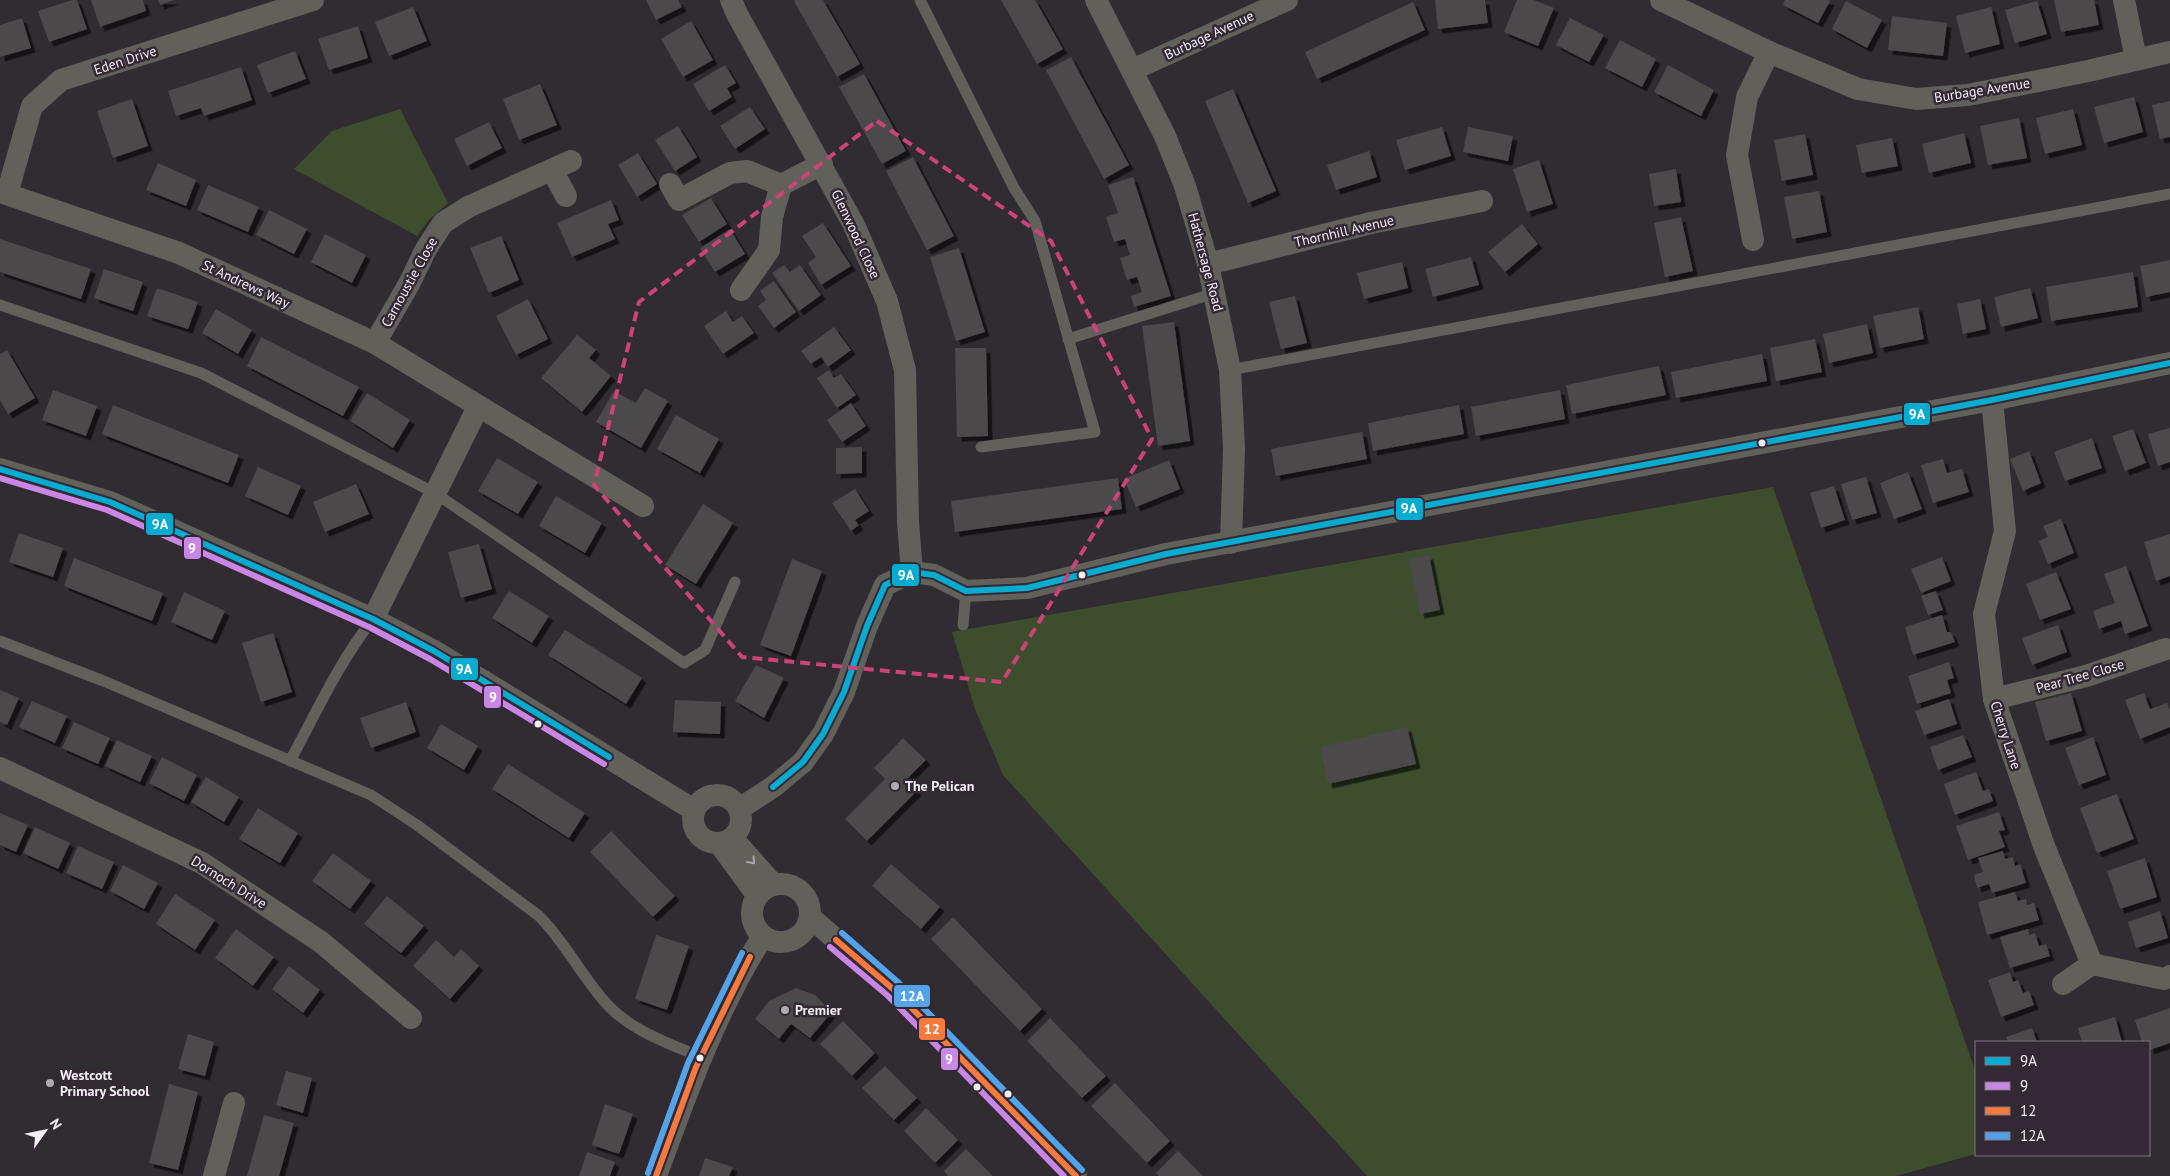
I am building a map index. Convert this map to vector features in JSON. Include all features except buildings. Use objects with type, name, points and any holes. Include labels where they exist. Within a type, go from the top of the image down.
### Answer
[{"type":"street","name":"Eden Drive","points":[[4,193],[32,106],[61,80],[313,0]]},
{"type":"street","name":"Glenwood Close","points":[[731,0],[854,224],[887,301],[905,370],[908,522],[912,572]]},
{"type":"street","name":"Hathersage Road","points":[[1096,0],[1165,136],[1185,186],[1208,264],[1230,370],[1234,449],[1231,543]]},
{"type":"street","name":"Burbage Avenue","points":[[1132,70],[1286,0]]},
{"type":"street","name":"Burbage Avenue","points":[[1661,0],[1769,52],[1858,89],[1916,99],[1968,95],[2088,71],[2170,52]]},
{"type":"street","points":[[2124,0],[2136,59]]},
{"type":"street","points":[[1753,240],[1737,155],[1747,97],[1769,52]]},
{"type":"street","points":[[742,290],[769,250],[772,217],[781,185],[822,164]]},
{"type":"street","name":"Carnoustie Close","points":[[374,343],[409,284],[426,249],[443,223],[468,208],[562,165],[566,196]]},
{"type":"street","points":[[670,184],[679,200],[730,173],[748,171],[781,185]]},
{"type":"street","name":"St Andrews Way","points":[[4,193],[180,253],[374,343],[643,506]]},
{"type":"street","name":"Thornhill Avenue","points":[[1208,264],[1371,223],[1482,201]]},
{"type":"street","points":[[739,809],[773,787],[803,762],[823,734],[844,692],[867,626],[885,585],[912,572],[934,575],[966,591],[1027,588],[1166,554],[1992,400],[2170,363]]},
{"type":"street","name":"Cherry Lane","points":[[1992,400],[2005,531],[1984,614],[1994,699],[2044,846],[2092,964]]},
{"type":"street","points":[[372,619],[478,407]]},
{"type":"street","points":[[0,469],[110,502],[372,619],[434,651],[694,810]]},
{"type":"street","name":"Pear Tree Close","points":[[1994,699],[2086,676],[2169,645]]},
{"type":"street","name":"Dornoch Drive","points":[[0,768],[202,863],[321,942],[410,1018]]},
{"type":"street","points":[[712,795],[728,797],[739,809],[740,825],[726,841],[709,842],[697,833],[692,818],[694,810],[698,803],[712,795]]},
{"type":"street","points":[[726,841],[765,890]]},
{"type":"street","points":[[782,883],[800,891],[806,898],[810,917],[808,926],[794,940],[784,943],[775,942],[763,936],[753,924],[752,904],[765,890],[782,883]]},
{"type":"street","points":[[810,917],[893,989],[1076,1176]]},
{"type":"street","points":[[656,1176],[701,1057],[750,957],[763,936]]},
{"type":"street","points":[[2063,984],[2092,964],[2164,979],[2170,976]]},
{"type":"street","points":[[214,1176],[234,1103]]},
{"type":"lane","points":[[920,0],[1014,188],[1035,221],[1095,432],[981,447]]},
{"type":"lane","points":[[1230,370],[2170,194]]},
{"type":"lane","points":[[1068,339],[1215,293]]},
{"type":"lane","points":[[0,305],[201,373],[435,493],[684,663],[705,650],[736,582]]},
{"type":"lane","points":[[963,625],[966,591]]},
{"type":"lane","points":[[290,761],[358,636],[372,619]]},
{"type":"lane","points":[[0,641],[106,682],[371,795],[417,825],[539,916],[552,929],[605,1002],[618,1015],[648,1034],[701,1057]]},
{"type":"highlighted area","points":[[877,121],[1051,241],[1152,439],[1002,682],[742,657],[594,485],[639,302]]},
{"type":"green space","points":[[400,109],[448,203],[428,221],[417,236],[294,169],[332,131]]},
{"type":"green space","points":[[1773,487],[1975,1070],[1975,1154],[1896,1176],[1367,1176],[1003,775],[975,709],[952,632]]},
{"type":"transit line","name":"9A","points":[[773,787],[803,762],[823,734],[844,692],[867,626],[885,585],[912,572],[934,575],[966,591],[1027,588],[1166,554],[1992,400],[2170,363]]},
{"type":"transit line","name":"9A","points":[[0,469],[110,502],[373,619],[434,651],[609,757]]},
{"type":"transit line","name":"9","points":[[0,478],[107,510],[369,627],[430,659],[604,764]]},
{"type":"transit line","name":"12A","points":[[842,933],[899,983],[1082,1170]]},
{"type":"transit line","name":"12","points":[[836,940],[893,989],[1076,1176]]},
{"type":"transit line","name":"9","points":[[830,947],[887,995],[1064,1176]]},
{"type":"transit line","name":"12A","points":[[648,1173],[688,1063],[742,953]]},
{"type":"transit line","name":"12","points":[[656,1176],[696,1067],[750,957]]},
{"type":"place","name":"The Pelican","points":[[895,786]]},
{"type":"place","name":"Premier","points":[[785,1010]]},
{"type":"place","name":"Westcott Primary School","points":[[50,1083]]}]
